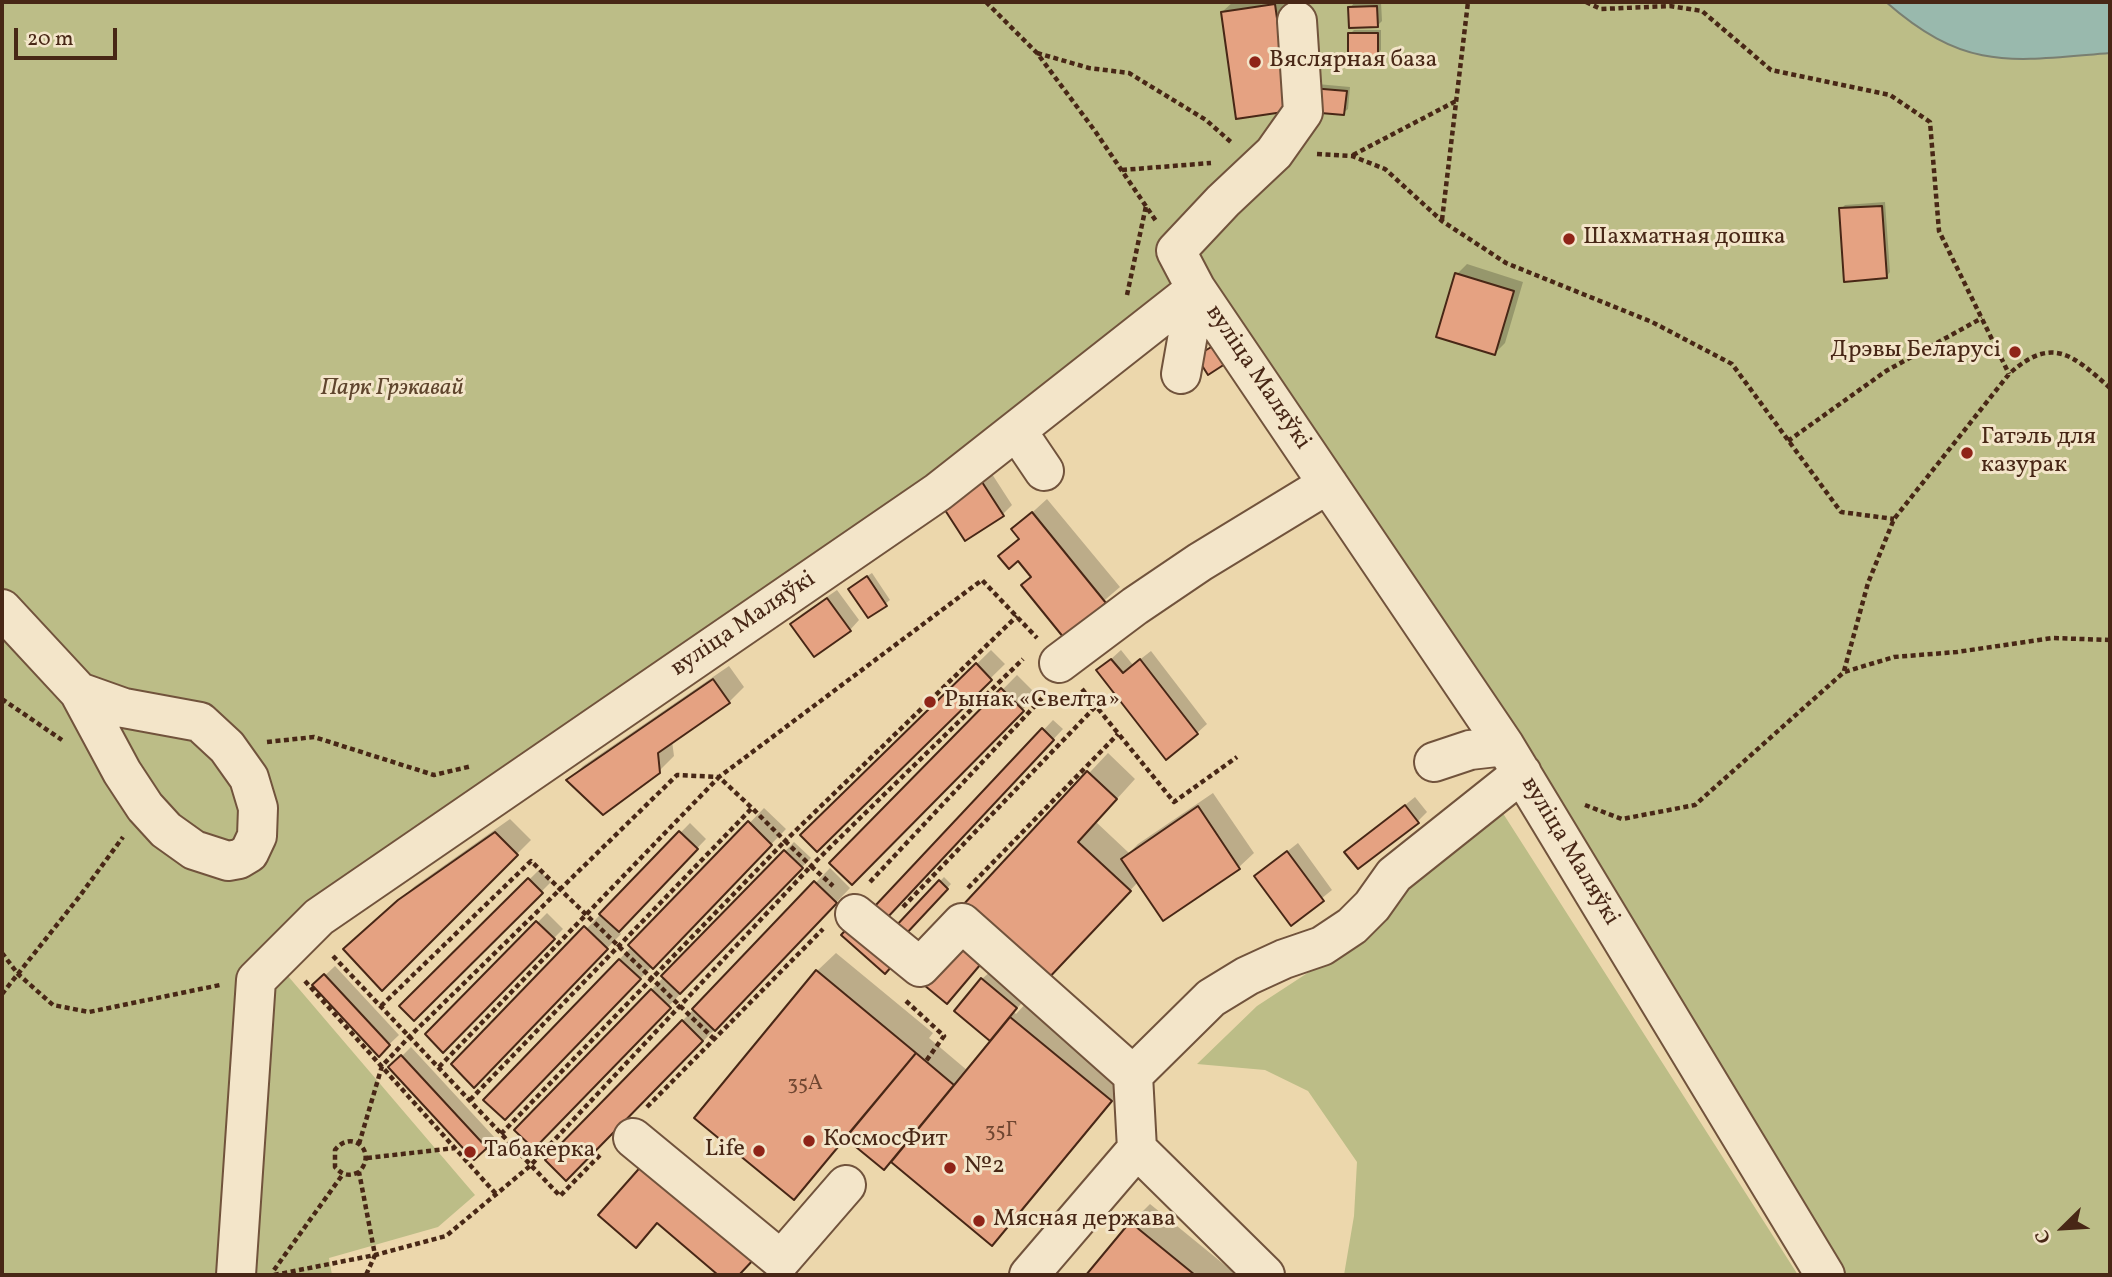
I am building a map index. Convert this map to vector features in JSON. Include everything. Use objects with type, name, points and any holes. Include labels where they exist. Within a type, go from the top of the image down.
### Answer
[{"type":"street","points":[[1181,374],[1196,289],[1176,251],[1223,201],[1274,153],[1303,112],[1297,21]]},
{"type":"street","name":"вуліца Маляўкі","points":[[269,967],[323,933],[937,492],[1196,289],[1513,760],[1825,1275]]},
{"type":"street","points":[[1017,431],[1044,471]]},
{"type":"street","points":[[1046,669],[1200,562],[1328,484]]},
{"type":"street","points":[[2,608],[79,692],[107,747],[145,807],[166,830],[194,850],[228,861],[239,859],[249,852],[257,835],[258,808],[249,778],[227,747],[200,722],[124,708],[79,692]]},
{"type":"street","points":[[1434,762],[1470,750],[1513,760]]},
{"type":"street","points":[[1133,1075],[1211,998],[1247,976],[1322,946],[1352,926],[1372,906],[1394,875],[1513,760]]},
{"type":"street","points":[[854,910],[920,967],[962,923],[1133,1075],[1137,1149],[1265,1275]]},
{"type":"street","points":[[236,1275],[269,967]]},
{"type":"street","points":[[629,1131],[781,1260],[846,1185]]},
{"type":"street","points":[[1030,1275],[1137,1149]]},
{"type":"path","points":[[986,2],[1037,53],[1096,131],[1176,251]]},
{"type":"path","points":[[1442,220],[1468,2]]},
{"type":"path","points":[[1586,2],[1601,9],[1671,6],[1702,11],[1771,70],[1890,95],[1930,122],[1939,231],[2009,374]]},
{"type":"path","points":[[1037,53],[1089,68],[1129,73],[1206,120],[1250,159],[1274,153]]},
{"type":"path","points":[[1456,101],[1352,156],[1385,169],[1442,220],[1506,263],[1652,322],[1732,364],[1841,512],[1894,519]]},
{"type":"path","points":[[1122,170],[1212,163]]},
{"type":"path","points":[[1127,298],[1146,206]]},
{"type":"path","points":[[1788,441],[1886,371],[1982,318]]},
{"type":"path","points":[[1844,672],[1868,583],[1894,519],[2009,374],[2039,353],[2054,351],[2084,364],[2110,388]]},
{"type":"path","points":[[501,1134],[785,841],[1017,615]]},
{"type":"path","points":[[1577,802],[1622,819],[1695,805],[1844,672],[1894,657],[1957,652],[2052,638],[2110,640]]},
{"type":"path","points":[[439,1067],[719,777],[901,640]]},
{"type":"path","points":[[272,1275],[375,1255],[446,1236],[530,1166],[811,866],[1046,669]]},
{"type":"path","points":[[854,910],[1046,669]]},
{"type":"path","points":[[2,699],[68,745],[107,747]]},
{"type":"path","points":[[323,933],[381,1006],[559,1196],[629,1131],[714,1039],[854,910],[1096,706]]},
{"type":"path","points":[[963,894],[1118,734]]},
{"type":"path","points":[[227,747],[314,737],[434,775],[483,763]]},
{"type":"path","points":[[1174,802],[1237,757]]},
{"type":"path","points":[[359,1144],[382,1066],[677,775],[719,777],[854,910]]},
{"type":"path","points":[[2,994],[79,897],[145,807]]},
{"type":"path","points":[[470,1100],[752,808]]},
{"type":"path","points":[[381,1006],[531,861],[714,1039]]},
{"type":"path","points":[[2,953],[18,974],[53,1005],[89,1013],[269,967],[382,1066],[496,1194]]},
{"type":"path","points":[[926,1061],[944,1036],[928,1021]]},
{"type":"path","points":[[348,1141],[363,1147],[367,1157],[366,1163],[354,1175],[343,1174],[335,1167],[335,1150],[348,1141]]},
{"type":"path","points":[[367,1157],[455,1148]]},
{"type":"path","points":[[359,1172],[375,1255],[366,1275]]},
{"type":"path","points":[[272,1275],[343,1174]]},
{"type":"green space","name":"Парк Грэкавай","points":[[2,2],[1886,2],[1893,8],[2110,37],[2110,1275],[1838,1275],[1213,290],[276,962],[475,1195],[438,1227],[329,1258],[332,1275],[2,1275]]},
{"type":"green space","points":[[1490,793],[1798,1275],[1344,1275],[1354,1216],[1357,1162],[1308,1091],[1265,1070],[1197,1064],[1257,1006],[1358,940]]},
{"type":"shaded area","points":[[1886,2],[2110,2],[2110,53],[2017,59],[1991,57],[1941,41]]},
{"type":"building","name":"Вяслярная база","points":[[1275,4],[1290,111],[1236,119],[1221,12]]},
{"type":"building","points":[[1377,6],[1378,27],[1349,28],[1348,7]]},
{"type":"building","points":[[1348,33],[1378,33],[1378,56],[1348,56]]},
{"type":"building","points":[[1311,88],[1347,91],[1344,115],[1309,112]]},
{"type":"building","points":[[1882,206],[1887,278],[1844,282],[1839,208]]},
{"type":"building","points":[[1455,273],[1514,291],[1495,355],[1436,337]]},
{"type":"building","points":[[1213,346],[1225,364],[1208,375],[1196,356]]},
{"type":"building","points":[[982,482],[1004,516],[965,541],[943,507]]},
{"type":"building","points":[[1032,512],[1106,603],[1064,638],[1021,585],[1031,577],[1018,561],[1009,569],[998,556],[1019,539],[1011,529]]},
{"type":"building","points":[[867,576],[887,606],[868,618],[848,589]]},
{"type":"building","points":[[827,598],[851,631],[814,657],[790,624]]},
{"type":"building","points":[[1111,659],[1123,673],[1140,659],[1198,734],[1166,760],[1096,670]]},
{"type":"building","points":[[976,663],[992,680],[817,852],[800,835]]},
{"type":"building","points":[[713,679],[730,703],[658,753],[660,773],[603,815],[566,780]]},
{"type":"building","points":[[1001,688],[1024,711],[852,885],[829,863]]},
{"type":"building","points":[[1042,728],[1054,740],[886,919],[874,907]]},
{"type":"building","points":[[1087,771],[1117,799],[1078,842],[1131,891],[1045,982],[963,905]]},
{"type":"building","points":[[1405,805],[1419,823],[1358,869],[1344,852]]},
{"type":"building","points":[[1198,806],[1240,869],[1163,921],[1121,859]]},
{"type":"building","points":[[748,821],[772,845],[653,969],[628,945]]},
{"type":"building","points":[[679,831],[698,849],[619,932],[599,914]]},
{"type":"building","points":[[495,832],[518,855],[382,991],[343,949],[398,900]]},
{"type":"building","points":[[784,850],[803,868],[680,994],[661,976]]},
{"type":"building","points":[[1287,851],[1324,901],[1291,926],[1254,876]]},
{"type":"building","points":[[528,878],[543,893],[414,1021],[399,1006]]},
{"type":"building","points":[[939,880],[948,889],[905,935],[895,927]]},
{"type":"building","points":[[814,881],[837,903],[715,1031],[692,1009]]},
{"type":"building","points":[[855,920],[899,958],[885,974],[841,935]]},
{"type":"building","points":[[536,921],[555,939],[443,1053],[425,1034]]},
{"type":"building","points":[[584,926],[608,949],[474,1088],[451,1064]]},
{"type":"building","points":[[958,946],[980,965],[947,1004],[924,985]]},
{"type":"building","points":[[619,959],[641,979],[505,1120],[483,1100]]},
{"type":"building","points":[[816,970],[916,1053],[794,1200],[694,1118]]},
{"type":"building","points":[[324,974],[390,1045],[379,1057],[312,985]]},
{"type":"building","points":[[981,978],[1017,1008],[990,1041],[954,1011]]},
{"type":"building","points":[[651,989],[671,1008],[534,1149],[514,1130]]},
{"type":"building","points":[[1010,1017],[1112,1101],[992,1246],[891,1162]]},
{"type":"building","points":[[682,1020],[703,1041],[566,1181],[545,1160]]},
{"type":"building","points":[[916,1053],[954,1085],[884,1170],[845,1138]]},
{"type":"building","points":[[401,1055],[487,1148],[474,1160],[388,1067]]},
{"type":"building","points":[[644,1163],[755,1258],[739,1275],[718,1275],[657,1223],[636,1248],[598,1215]]},
{"type":"building","points":[[1130,1222],[1195,1275],[1086,1275]]},
{"type":"place","name":"Вяслярная база","points":[[1255,62]]},
{"type":"place","name":"Шахматная дошка","points":[[1569,239]]},
{"type":"place","name":"Дрэвы Беларусі","points":[[2015,352]]},
{"type":"place","name":"Гатэль для казурак","points":[[1967,453]]},
{"type":"place","name":"Рынак «Свелта»","points":[[930,702]]},
{"type":"place","name":"КосмосФит","points":[[809,1141]]},
{"type":"place","name":"Life","points":[[759,1151]]},
{"type":"place","name":"Табакерка","points":[[470,1152]]},
{"type":"place","name":"№2","points":[[950,1168]]},
{"type":"place","name":"Мясная держава","points":[[979,1221]]}]
